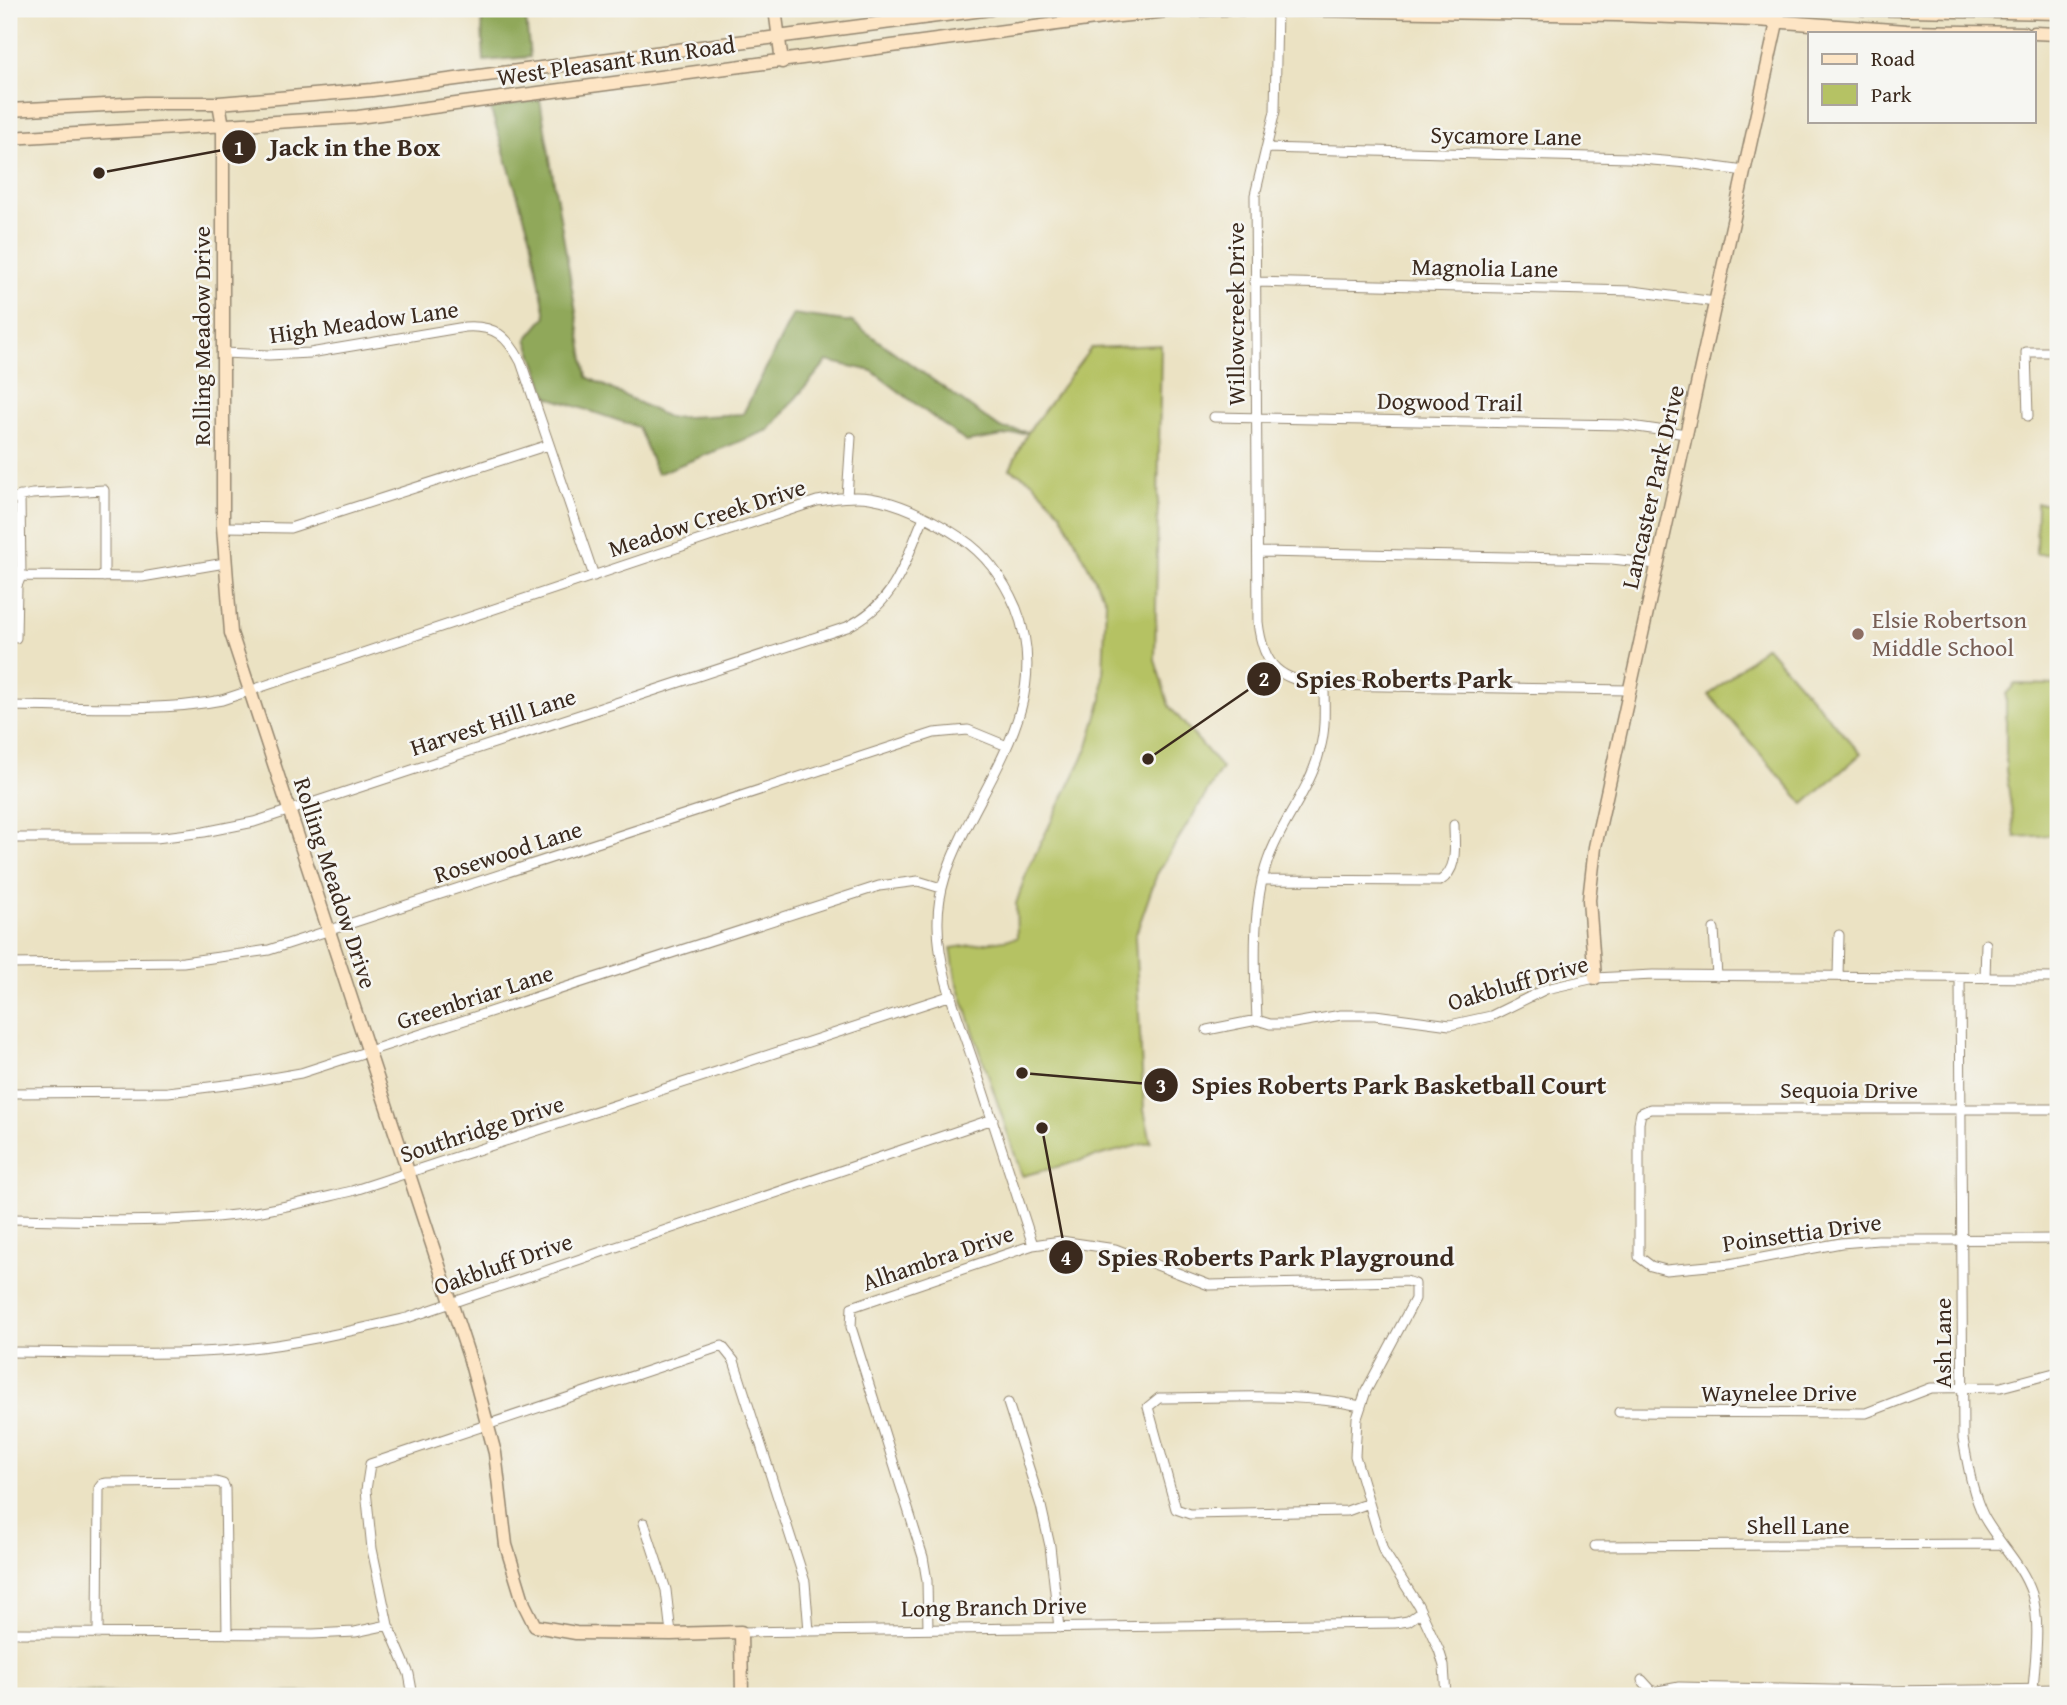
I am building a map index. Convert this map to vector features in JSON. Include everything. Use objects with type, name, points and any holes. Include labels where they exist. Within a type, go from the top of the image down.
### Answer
[{"type":"main road","points":[[775,9],[782,62]]},
{"type":"main road","name":"West Pleasant Run Road","points":[[9,110],[144,103],[219,103],[372,90],[991,9]]},
{"type":"main road","name":"West Pleasant Run Road","points":[[9,138],[358,117],[1158,10],[1226,9]]},
{"type":"main road","points":[[1239,9],[1779,15],[1832,27],[1972,32]]},
{"type":"main road","points":[[1863,9],[2058,13]]},
{"type":"main road","points":[[973,11],[977,34]]},
{"type":"main road","points":[[1922,31],[1923,11]]},
{"type":"main road","name":"Lancaster Park Drive","points":[[1595,978],[1589,900],[1595,847],[1779,15]]},
{"type":"main road","points":[[2036,33],[2058,34]]},
{"type":"main road","points":[[603,59],[606,83]]},
{"type":"main road","name":"Rolling Meadow Drive","points":[[219,103],[223,126],[223,527],[231,633],[470,1360],[495,1453],[506,1545],[524,1604],[535,1626],[564,1631]]},
{"type":"main road","name":"Long Branch Drive","points":[[564,1631],[671,1634],[741,1632]]},
{"type":"main road","points":[[741,1632],[742,1696]]},
{"type":"street","name":"Willowcreek Drive","points":[[1277,9],[1277,96],[1255,195],[1258,622],[1260,642],[1275,669],[1286,678],[1324,685]]},
{"type":"street","name":"Sycamore Lane","points":[[1266,148],[1629,158],[1744,171]]},
{"type":"street","name":"Magnolia Lane","points":[[1254,282],[1633,291],[1715,302]]},
{"type":"street","name":"High Meadow Lane","points":[[223,354],[310,354],[481,326],[493,330],[511,344],[521,362],[594,576]]},
{"type":"street","points":[[2028,416],[2026,352],[2058,352]]},
{"type":"street","name":"Dogwood Trail","points":[[1213,417],[1623,425],[1686,434]]},
{"type":"street","points":[[847,497],[851,437]]},
{"type":"street","points":[[223,527],[290,528],[548,446]]},
{"type":"street","points":[[9,499],[104,490],[104,577]]},
{"type":"street","points":[[16,638],[17,586],[21,576],[20,496]]},
{"type":"street","name":"Meadow Creek Drive","points":[[9,706],[198,704],[222,700],[251,688],[817,501],[847,497],[870,498],[900,506],[924,517],[978,550],[1008,589],[1019,617],[1028,656],[1028,678],[1023,707],[1007,746],[952,857],[941,888],[938,937],[940,958],[1034,1245]]},
{"type":"street","name":"Harvest Hill Lane","points":[[9,838],[156,838],[230,828],[847,627],[868,617],[882,604],[899,575],[924,517]]},
{"type":"street","points":[[1258,552],[1612,559],[1657,564]]},
{"type":"street","points":[[21,576],[142,577],[225,563]]},
{"type":"street","points":[[1257,1020],[1256,952],[1262,880],[1268,859],[1320,752],[1324,730],[1324,685],[1629,690]]},
{"type":"street","name":"Rosewood Lane","points":[[9,964],[183,962],[269,950],[934,733],[968,730],[1007,746]]},
{"type":"street","points":[[1262,880],[1440,881],[1449,876],[1454,863],[1454,825]]},
{"type":"street","name":"Greenbriar Lane","points":[[9,1093],[158,1092],[242,1083],[301,1073],[879,886],[918,881],[941,888]]},
{"type":"street","points":[[1714,929],[1717,976]]},
{"type":"street","points":[[1838,976],[1839,935]]},
{"type":"street","points":[[1985,978],[1986,944]]},
{"type":"street","name":"Oakbluff Drive","points":[[1207,1030],[1257,1020],[1270,1024],[1289,1024],[1341,1015],[1375,1015],[1450,1026],[1491,1016],[1546,989],[1595,978],[1653,975],[2058,978]]},
{"type":"street","name":"Ash Lane","points":[[1960,978],[1963,1439],[1969,1472],[1984,1516],[2001,1544],[2024,1573],[2033,1597],[2036,1634],[2033,1690]]},
{"type":"street","name":"Southridge Drive","points":[[9,1219],[164,1220],[237,1215],[352,1191],[952,995]]},
{"type":"street","name":"Sequoia Drive","points":[[1639,1257],[1639,1123],[1641,1113],[1650,1109],[2058,1109]]},
{"type":"street","name":"Oakbluff Drive","points":[[9,1352],[153,1353],[233,1350],[366,1328],[407,1318],[450,1301],[993,1119]]},
{"type":"street","name":"Poinsettia Drive","points":[[1639,1257],[1651,1266],[1666,1270],[1730,1264],[1840,1243],[1878,1240],[2058,1239]]},
{"type":"street","name":"Alhambra Drive","points":[[928,1629],[927,1581],[923,1557],[851,1327],[852,1307],[1034,1245],[1060,1241],[1115,1249],[1209,1285],[1406,1281],[1415,1284],[1415,1299],[1366,1391],[1361,1406]]},
{"type":"street","points":[[414,1696],[410,1674],[388,1625],[372,1549],[366,1490],[370,1464],[722,1346],[734,1361],[805,1583],[809,1631]]},
{"type":"street","name":"Waynelee Drive","points":[[1619,1412],[1866,1413],[1931,1388],[2001,1387],[2058,1373]]},
{"type":"street","points":[[1369,1503],[1347,1511],[1190,1514],[1177,1509],[1148,1407],[1159,1398],[1295,1398],[1361,1406],[1357,1418],[1355,1456],[1369,1503],[1382,1550],[1421,1612],[1439,1650],[1444,1666],[1446,1696]]},
{"type":"street","points":[[1008,1403],[1041,1506],[1050,1546],[1059,1628]]},
{"type":"street","points":[[98,1634],[99,1488],[102,1484],[216,1482],[223,1484],[225,1488],[227,1634]]},
{"type":"street","points":[[644,1522],[666,1590],[671,1634]]},
{"type":"street","name":"Shell Lane","points":[[1595,1546],[2001,1544]]},
{"type":"street","name":"Long Branch Drive","points":[[741,1632],[1395,1623],[1408,1621],[1421,1612]]},
{"type":"street","points":[[9,1633],[355,1632],[388,1625]]},
{"type":"street","points":[[1643,1680],[1652,1694],[1679,1687],[1881,1691],[2058,1689]]},
{"type":"green space","points":[[481,9],[525,9],[530,57],[484,61]]},
{"type":"green space","points":[[540,100],[587,377],[669,418],[743,414],[793,314],[852,322],[1000,428],[1028,432],[966,442],[872,371],[827,361],[769,430],[657,474],[638,427],[548,397],[527,339],[546,316],[531,238],[490,107]]},
{"type":"green space","points":[[1161,345],[1155,660],[1169,706],[1222,768],[1157,874],[1135,937],[1144,1110],[1151,1142],[1022,1176],[956,979],[951,948],[1017,938],[1016,904],[1027,871],[1087,749],[1102,699],[1106,601],[1061,513],[1032,481],[1010,469],[1028,432],[1091,348]]},
{"type":"green space","points":[[2037,503],[2058,503],[2058,554],[2036,554]]},
{"type":"green space","points":[[1766,646],[1861,754],[1804,804],[1709,695]]},
{"type":"green space","points":[[2015,684],[2058,685],[2058,835],[2015,837],[2006,770],[2006,694]]},
{"type":"green space","points":[[9,1693],[420,1693],[420,1696],[9,1696]]},
{"type":"place","name":"Jack in the Box","points":[[99,173]]},
{"type":"place","name":"Elsie Robertson Middle School","points":[[1858,634]]},
{"type":"place","name":"Spies Roberts Park","points":[[1148,759]]},
{"type":"place","name":"Spies Roberts Park Basketball Court","points":[[1022,1073]]},
{"type":"place","name":"Spies Roberts Park Playground","points":[[1042,1128]]}]
